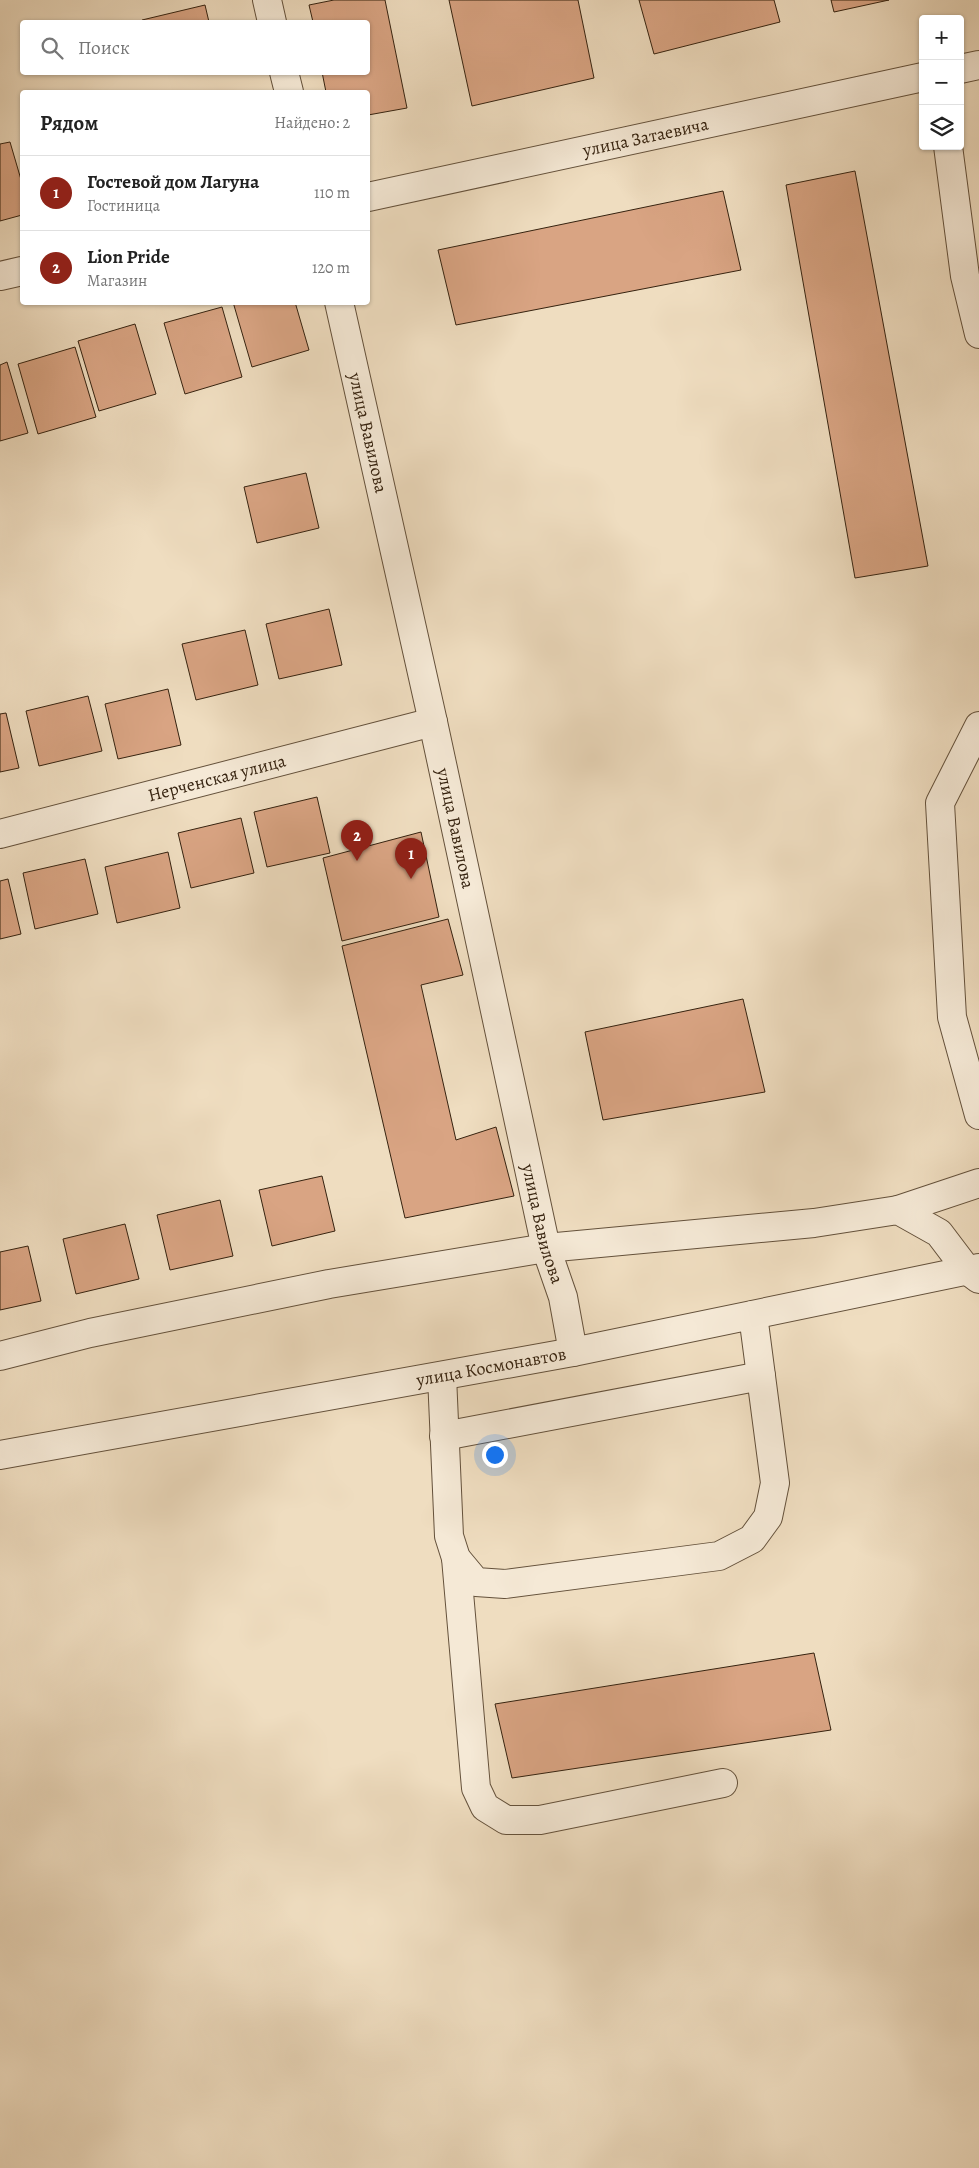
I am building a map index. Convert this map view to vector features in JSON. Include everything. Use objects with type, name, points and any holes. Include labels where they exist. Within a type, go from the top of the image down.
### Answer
[{"type":"street","points":[[267,0],[272,20]]},
{"type":"street","points":[[964,68],[979,65]]},
{"type":"street","points":[[285,75],[288,90]]},
{"type":"street","name":"улица Затаевича","points":[[370,197],[919,78]]},
{"type":"street","points":[[949,150],[965,276],[979,334]]},
{"type":"street","points":[[0,276],[20,271]]},
{"type":"street","name":"улица Вавилова","points":[[340,305],[434,722],[546,1248],[563,1297],[573,1352]]},
{"type":"street","name":"Нерченская улица","points":[[0,834],[434,722]]},
{"type":"street","points":[[979,726],[940,804],[952,1017],[979,1115]]},
{"type":"street","points":[[0,1356],[90,1333],[329,1284],[546,1248],[814,1223],[898,1210],[979,1184]]},
{"type":"street","points":[[898,1210],[939,1234],[975,1272]]},
{"type":"street","name":"улица Космонавтов","points":[[0,1455],[573,1352],[753,1314],[975,1272]]},
{"type":"street","points":[[456,1558],[476,1582],[505,1584],[719,1556],[752,1540],[768,1517],[775,1483],[753,1314]]},
{"type":"street","points":[[442,1376],[449,1536],[456,1558],[476,1788],[485,1807],[506,1820],[540,1820],[723,1784]]},
{"type":"street","points":[[444,1436],[761,1376]]},
{"type":"building","points":[[334,0],[385,0],[407,108],[370,115],[370,90],[326,90],[323,75],[370,75],[370,20],[313,20],[309,5]]},
{"type":"building","points":[[449,0],[578,0],[594,78],[472,106]]},
{"type":"building","points":[[639,0],[774,0],[780,22],[654,54]]},
{"type":"building","points":[[831,0],[889,0],[834,12]]},
{"type":"building","points":[[205,5],[209,20],[142,20]]},
{"type":"building","points":[[10,142],[20,176],[20,216],[0,221],[0,144]]},
{"type":"building","points":[[855,171],[928,566],[855,578],[786,185]]},
{"type":"building","points":[[723,191],[741,270],[456,325],[438,250]]},
{"type":"building","points":[[234,305],[296,305],[309,350],[252,367]]},
{"type":"building","points":[[222,307],[242,377],[185,394],[164,323]]},
{"type":"building","points":[[135,324],[156,394],[99,411],[78,341]]},
{"type":"building","points":[[75,347],[96,417],[38,434],[18,364]]},
{"type":"building","points":[[7,362],[28,433],[0,441],[0,365]]},
{"type":"building","points":[[306,473],[319,528],[257,543],[244,487]]},
{"type":"building","points":[[329,609],[342,665],[279,679],[266,624]]},
{"type":"building","points":[[245,630],[258,685],[196,700],[182,644]]},
{"type":"building","points":[[168,689],[181,745],[118,759],[105,704]]},
{"type":"building","points":[[88,696],[102,751],[39,766],[26,711]]},
{"type":"building","points":[[6,713],[19,768],[0,772],[0,714]]},
{"type":"building","points":[[317,797],[330,853],[267,867],[254,812]]},
{"type":"building","points":[[241,818],[254,873],[191,888],[178,833]]},
{"type":"building","points":[[421,832],[439,917],[342,941],[323,858]]},
{"type":"building","points":[[168,852],[180,908],[117,923],[105,867]]},
{"type":"building","points":[[85,859],[98,914],[35,929],[23,873]]},
{"type":"building","points":[[8,879],[21,934],[0,939],[0,881]]},
{"type":"building","points":[[448,919],[463,975],[421,985],[456,1140],[496,1127],[514,1196],[405,1218],[342,946]]},
{"type":"building","points":[[743,999],[765,1092],[603,1120],[585,1032]]},
{"type":"building","points":[[322,1176],[335,1231],[272,1246],[259,1190]]},
{"type":"building","points":[[220,1200],[233,1256],[170,1270],[157,1215]]},
{"type":"building","points":[[125,1224],[139,1279],[76,1294],[63,1239]]},
{"type":"building","points":[[28,1246],[41,1301],[0,1310],[0,1252]]},
{"type":"building","points":[[814,1653],[831,1730],[512,1778],[495,1704]]},
{"type":"place","name":"Lion Pride","points":[[357,861]]},
{"type":"place","name":"Гостевой дом Лагуна","points":[[411,879]]}]
